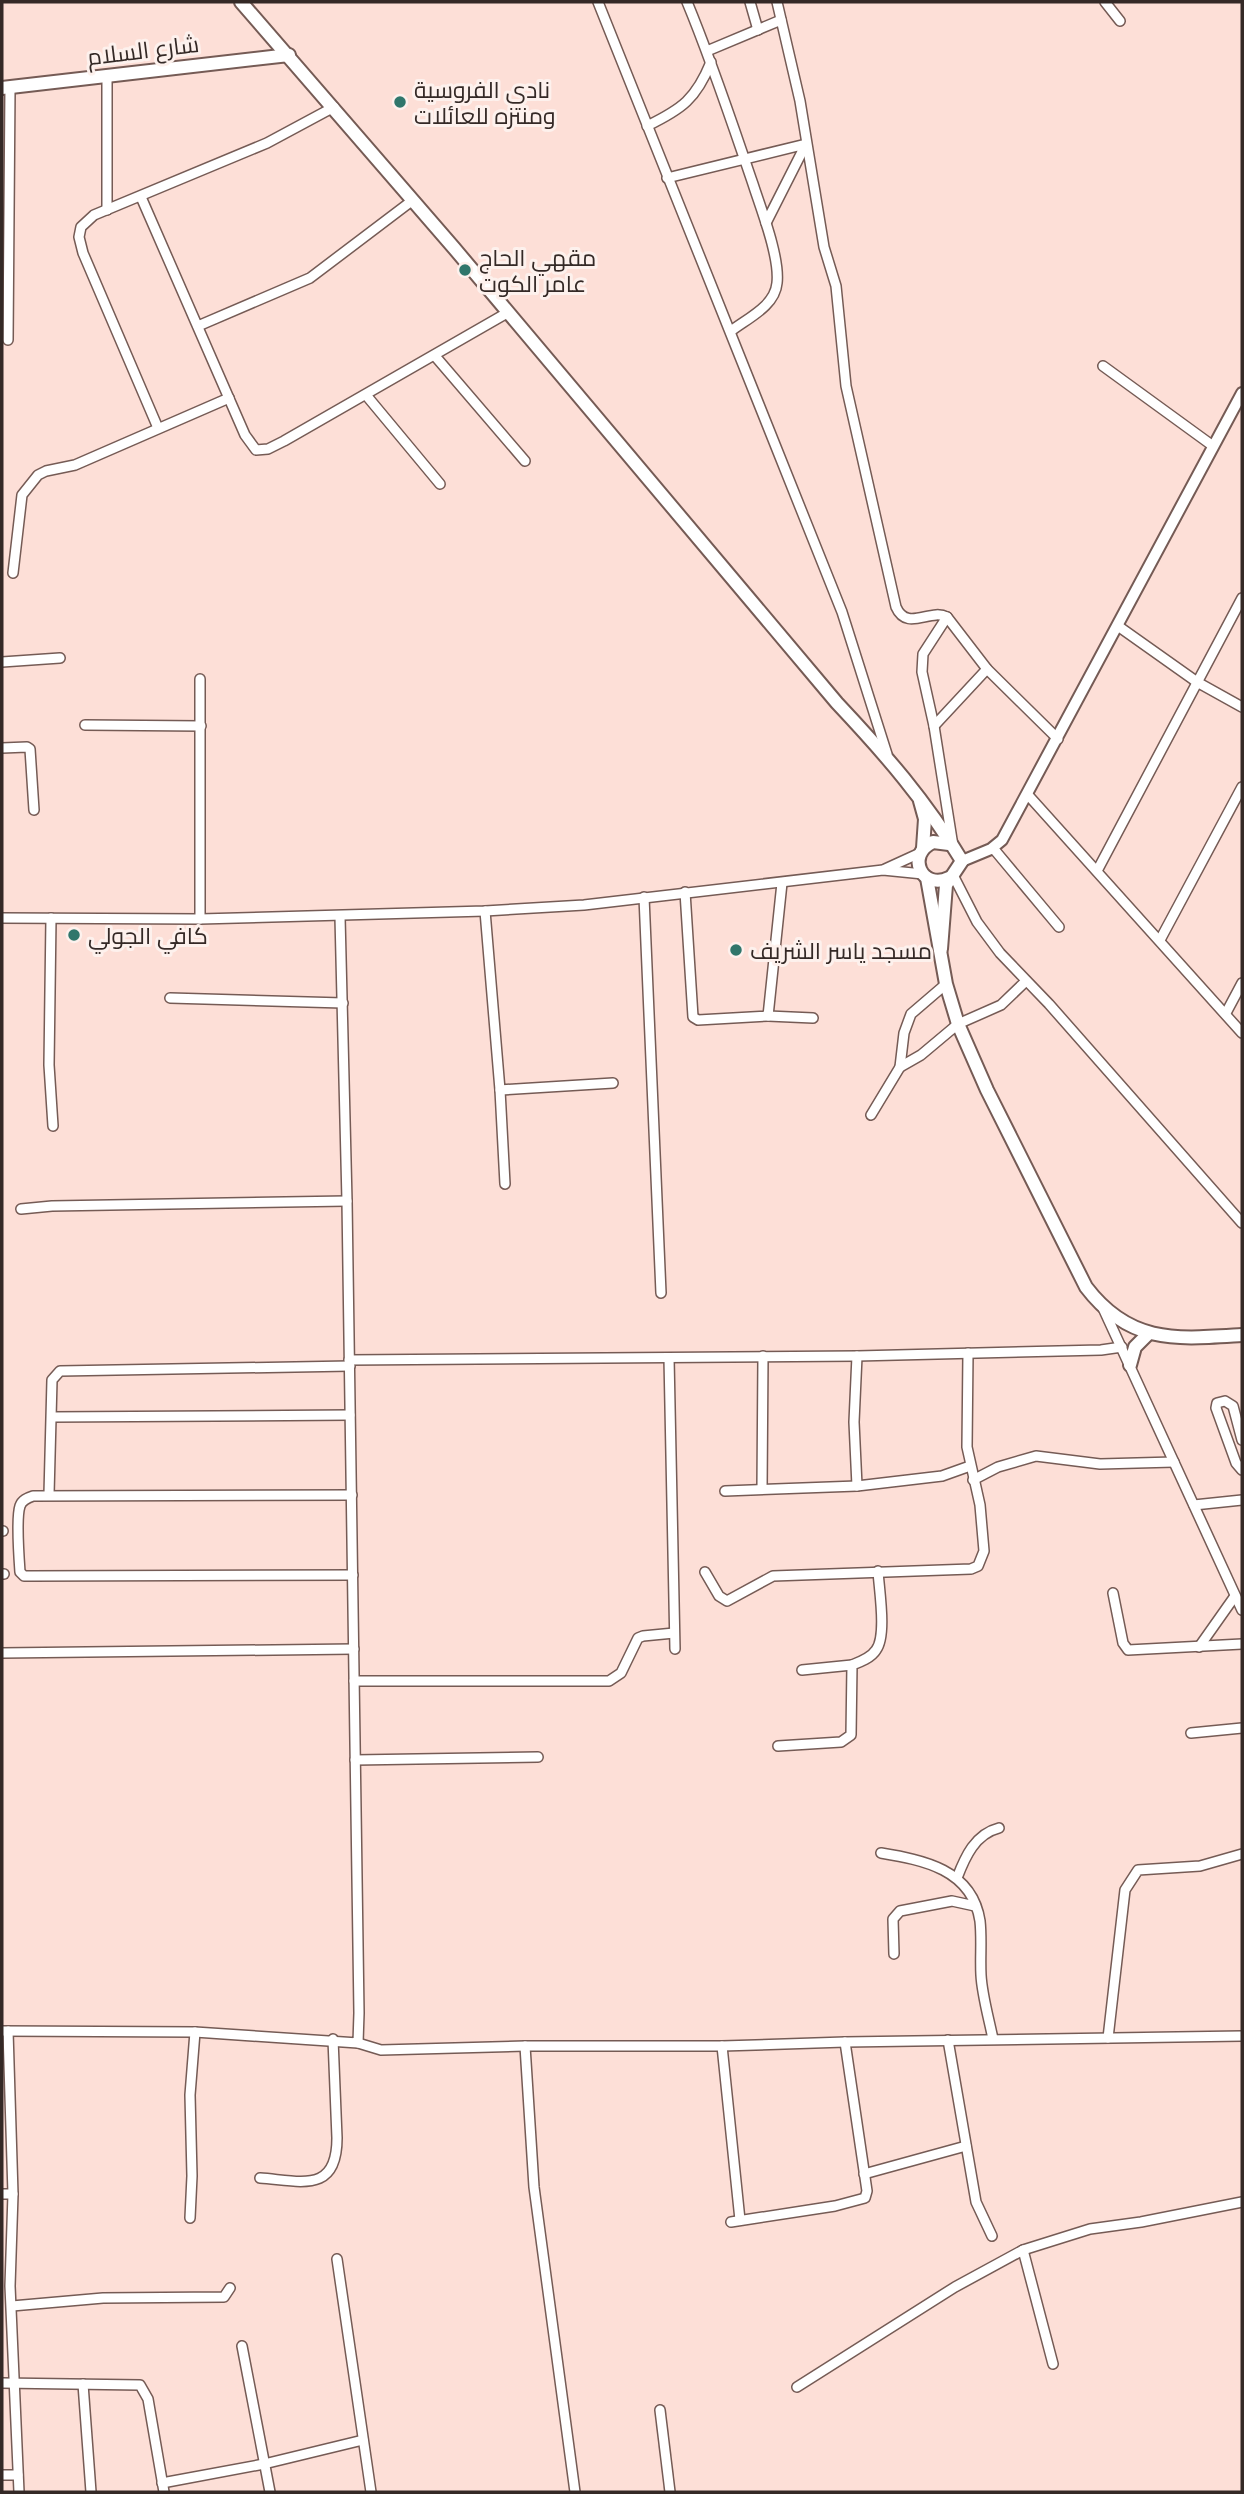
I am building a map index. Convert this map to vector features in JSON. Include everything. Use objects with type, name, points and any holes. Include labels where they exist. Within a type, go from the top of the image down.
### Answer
[{"type":"main road","points":[[241,2],[334,107],[932,813],[962,861],[951,876],[943,906],[941,949]]},
{"type":"main road","name":"شارع السلام","points":[[6,88],[289,55]]},
{"type":"main road","points":[[917,794],[925,819],[919,864],[925,876],[946,984],[958,1024],[987,1090],[1086,1287],[1102,1307],[1126,1323],[1149,1333],[1189,1339],[1242,1335]]},
{"type":"main road","points":[[922,850],[933,842],[951,846]]},
{"type":"main road","points":[[925,876],[938,881],[951,876]]},
{"type":"main road","points":[[1130,1364],[1135,1347],[1149,1333]]},
{"type":"street","points":[[598,2],[842,612],[887,757]]},
{"type":"street","points":[[687,2],[745,159],[766,223],[776,267],[777,284],[770,302],[731,331]]},
{"type":"street","points":[[750,2],[758,30]]},
{"type":"street","points":[[777,2],[800,102],[824,247],[836,286],[846,386],[898,612],[911,620],[940,613],[947,617],[987,669],[1058,738]]},
{"type":"street","points":[[1105,2],[1120,20]]},
{"type":"street","points":[[707,51],[781,20]]},
{"type":"street","points":[[647,126],[689,101],[702,85],[711,62]]},
{"type":"street","points":[[107,75],[107,210]]},
{"type":"street","points":[[6,88],[8,340]]},
{"type":"street","points":[[158,428],[82,253],[79,237],[81,227],[94,215],[267,143],[334,107]]},
{"type":"street","points":[[667,178],[806,144]]},
{"type":"street","points":[[766,223],[806,144]]},
{"type":"street","points":[[141,197],[250,444],[259,451],[284,441],[507,313]]},
{"type":"street","points":[[198,326],[310,278],[413,200]]},
{"type":"street","points":[[435,356],[525,461]]},
{"type":"street","points":[[1103,366],[1213,446]]},
{"type":"street","points":[[962,861],[993,848],[1002,840],[1213,446],[1239,410],[1242,393]]},
{"type":"street","points":[[366,395],[440,484]]},
{"type":"street","points":[[13,573],[22,495],[38,475],[75,465],[229,398]]},
{"type":"street","points":[[1097,871],[1242,598]]},
{"type":"street","points":[[947,617],[923,654],[922,672],[952,828],[951,846]]},
{"type":"street","points":[[1118,626],[1197,682],[1242,707]]},
{"type":"street","points":[[2,662],[60,657]]},
{"type":"street","points":[[934,726],[987,669]]},
{"type":"street","points":[[200,679],[200,919]]},
{"type":"street","points":[[85,724],[201,726]]},
{"type":"street","points":[[2,748],[30,749],[34,810]]},
{"type":"street","points":[[1160,940],[1242,787]]},
{"type":"street","points":[[1028,795],[1242,1033]]},
{"type":"street","points":[[993,848],[1059,926]]},
{"type":"street","points":[[883,870],[922,850]]},
{"type":"street","points":[[2,918],[340,917],[485,911],[584,905],[883,870],[925,876]]},
{"type":"street","points":[[951,876],[984,932],[1242,1223]]},
{"type":"street","points":[[768,1016],[782,883]]},
{"type":"street","points":[[685,892],[693,1017],[698,1020],[768,1016],[813,1018]]},
{"type":"street","points":[[643,897],[661,1293]]},
{"type":"street","points":[[485,911],[505,1184]]},
{"type":"street","points":[[340,917],[352,1495],[358,2043]]},
{"type":"street","points":[[51,918],[49,1065],[53,1126]]},
{"type":"street","points":[[900,1067],[921,1055],[958,1024],[1001,1005],[1027,981]]},
{"type":"street","points":[[1226,1013],[1242,983]]},
{"type":"street","points":[[871,1115],[900,1067],[904,1033],[911,1014],[946,984]]},
{"type":"street","points":[[170,998],[343,1003]]},
{"type":"street","points":[[500,1090],[614,1083]]},
{"type":"street","points":[[21,1209],[347,1201]]},
{"type":"street","points":[[1102,1307],[1242,1610]]},
{"type":"street","points":[[49,1494],[52,1380],[55,1374],[67,1369],[857,1356],[1101,1350],[1122,1347]]},
{"type":"street","points":[[705,1572],[719,1596],[727,1601],[773,1576],[971,1569],[978,1566],[984,1551],[980,1505],[970,1466],[966,1433],[968,1353]]},
{"type":"street","points":[[762,1489],[764,1356]]},
{"type":"street","points":[[857,1356],[854,1422],[857,1486]]},
{"type":"street","points":[[669,1358],[675,1649]]},
{"type":"street","points":[[1242,1440],[1233,1406],[1226,1401],[1217,1403],[1216,1408],[1236,1463],[1242,1470]]},
{"type":"street","points":[[52,1417],[350,1415]]},
{"type":"street","points":[[973,1479],[998,1467],[1036,1456],[1100,1464],[1174,1462]]},
{"type":"street","points":[[724,1491],[857,1486],[943,1476],[970,1466]]},
{"type":"street","points":[[352,1495],[49,1494],[28,1497],[20,1504],[19,1559],[20,1572],[24,1576],[353,1575]]},
{"type":"street","points":[[1194,1505],[1242,1500]]},
{"type":"street","points":[[802,1670],[852,1665],[877,1650],[881,1639],[878,1571]]},
{"type":"street","points":[[1199,1647],[1234,1592],[1242,1587]]},
{"type":"street","points":[[1113,1593],[1122,1643],[1128,1650],[1242,1644]]},
{"type":"street","points":[[354,1681],[610,1681],[621,1673],[638,1638],[674,1633]]},
{"type":"street","points":[[2,1654],[354,1649]]},
{"type":"street","points":[[778,1746],[841,1742],[848,1739],[852,1728],[852,1665]]},
{"type":"street","points":[[1191,1733],[1242,1728]]},
{"type":"street","points":[[355,1760],[538,1757]]},
{"type":"street","points":[[957,1878],[965,1857],[978,1839],[989,1830],[999,1828]]},
{"type":"street","points":[[881,1853],[932,1863],[957,1878],[975,1906],[980,1920],[981,1979],[993,2039]]},
{"type":"street","points":[[1108,2038],[1125,1890],[1132,1878],[1138,1870],[1147,1867],[1200,1866],[1242,1854]]},
{"type":"street","points":[[894,1954],[893,1919],[900,1911],[952,1900],[975,1906]]},
{"type":"street","points":[[19,2492],[12,2306],[6,2286],[13,2194],[6,2110],[5,2031],[195,2032],[332,2039],[381,2050],[1242,2036]]},
{"type":"street","points":[[190,2218],[190,2095],[195,2032]]},
{"type":"street","points":[[260,2178],[315,2182],[331,2170],[337,2145],[332,2039]]},
{"type":"street","points":[[948,2040],[976,2202],[992,2236]]},
{"type":"street","points":[[722,2046],[735,2221],[862,2201],[867,2191],[845,2042]]},
{"type":"street","points":[[525,2046],[534,2187],[575,2492]]},
{"type":"street","points":[[864,2174],[966,2146]]},
{"type":"street","points":[[2,2194],[13,2194]]},
{"type":"street","points":[[797,2387],[955,2287],[1023,2250],[1090,2229],[1142,2222],[1242,2202]]},
{"type":"street","points":[[1023,2250],[1053,2364]]},
{"type":"street","points":[[337,2259],[371,2492]]},
{"type":"street","points":[[12,2306],[103,2298],[224,2297],[230,2288]]},
{"type":"street","points":[[242,2346],[270,2492]]},
{"type":"street","points":[[2,2383],[140,2385],[144,2390],[152,2419],[163,2487],[363,2440]]},
{"type":"street","points":[[83,2384],[92,2492]]},
{"type":"street","points":[[660,2410],[670,2492]]},
{"type":"street","points":[[2,2475],[18,2475]]},
{"type":"place","name":"نادي الفروسية ومنتزه للعائلات","points":[[400,102]]},
{"type":"place","name":"مقهي الحاج عامر الكوت","points":[[465,270]]},
{"type":"place","name":"كافي الجولي","points":[[74,935]]},
{"type":"place","name":"مسجد ياسر الشريف","points":[[736,950]]}]
